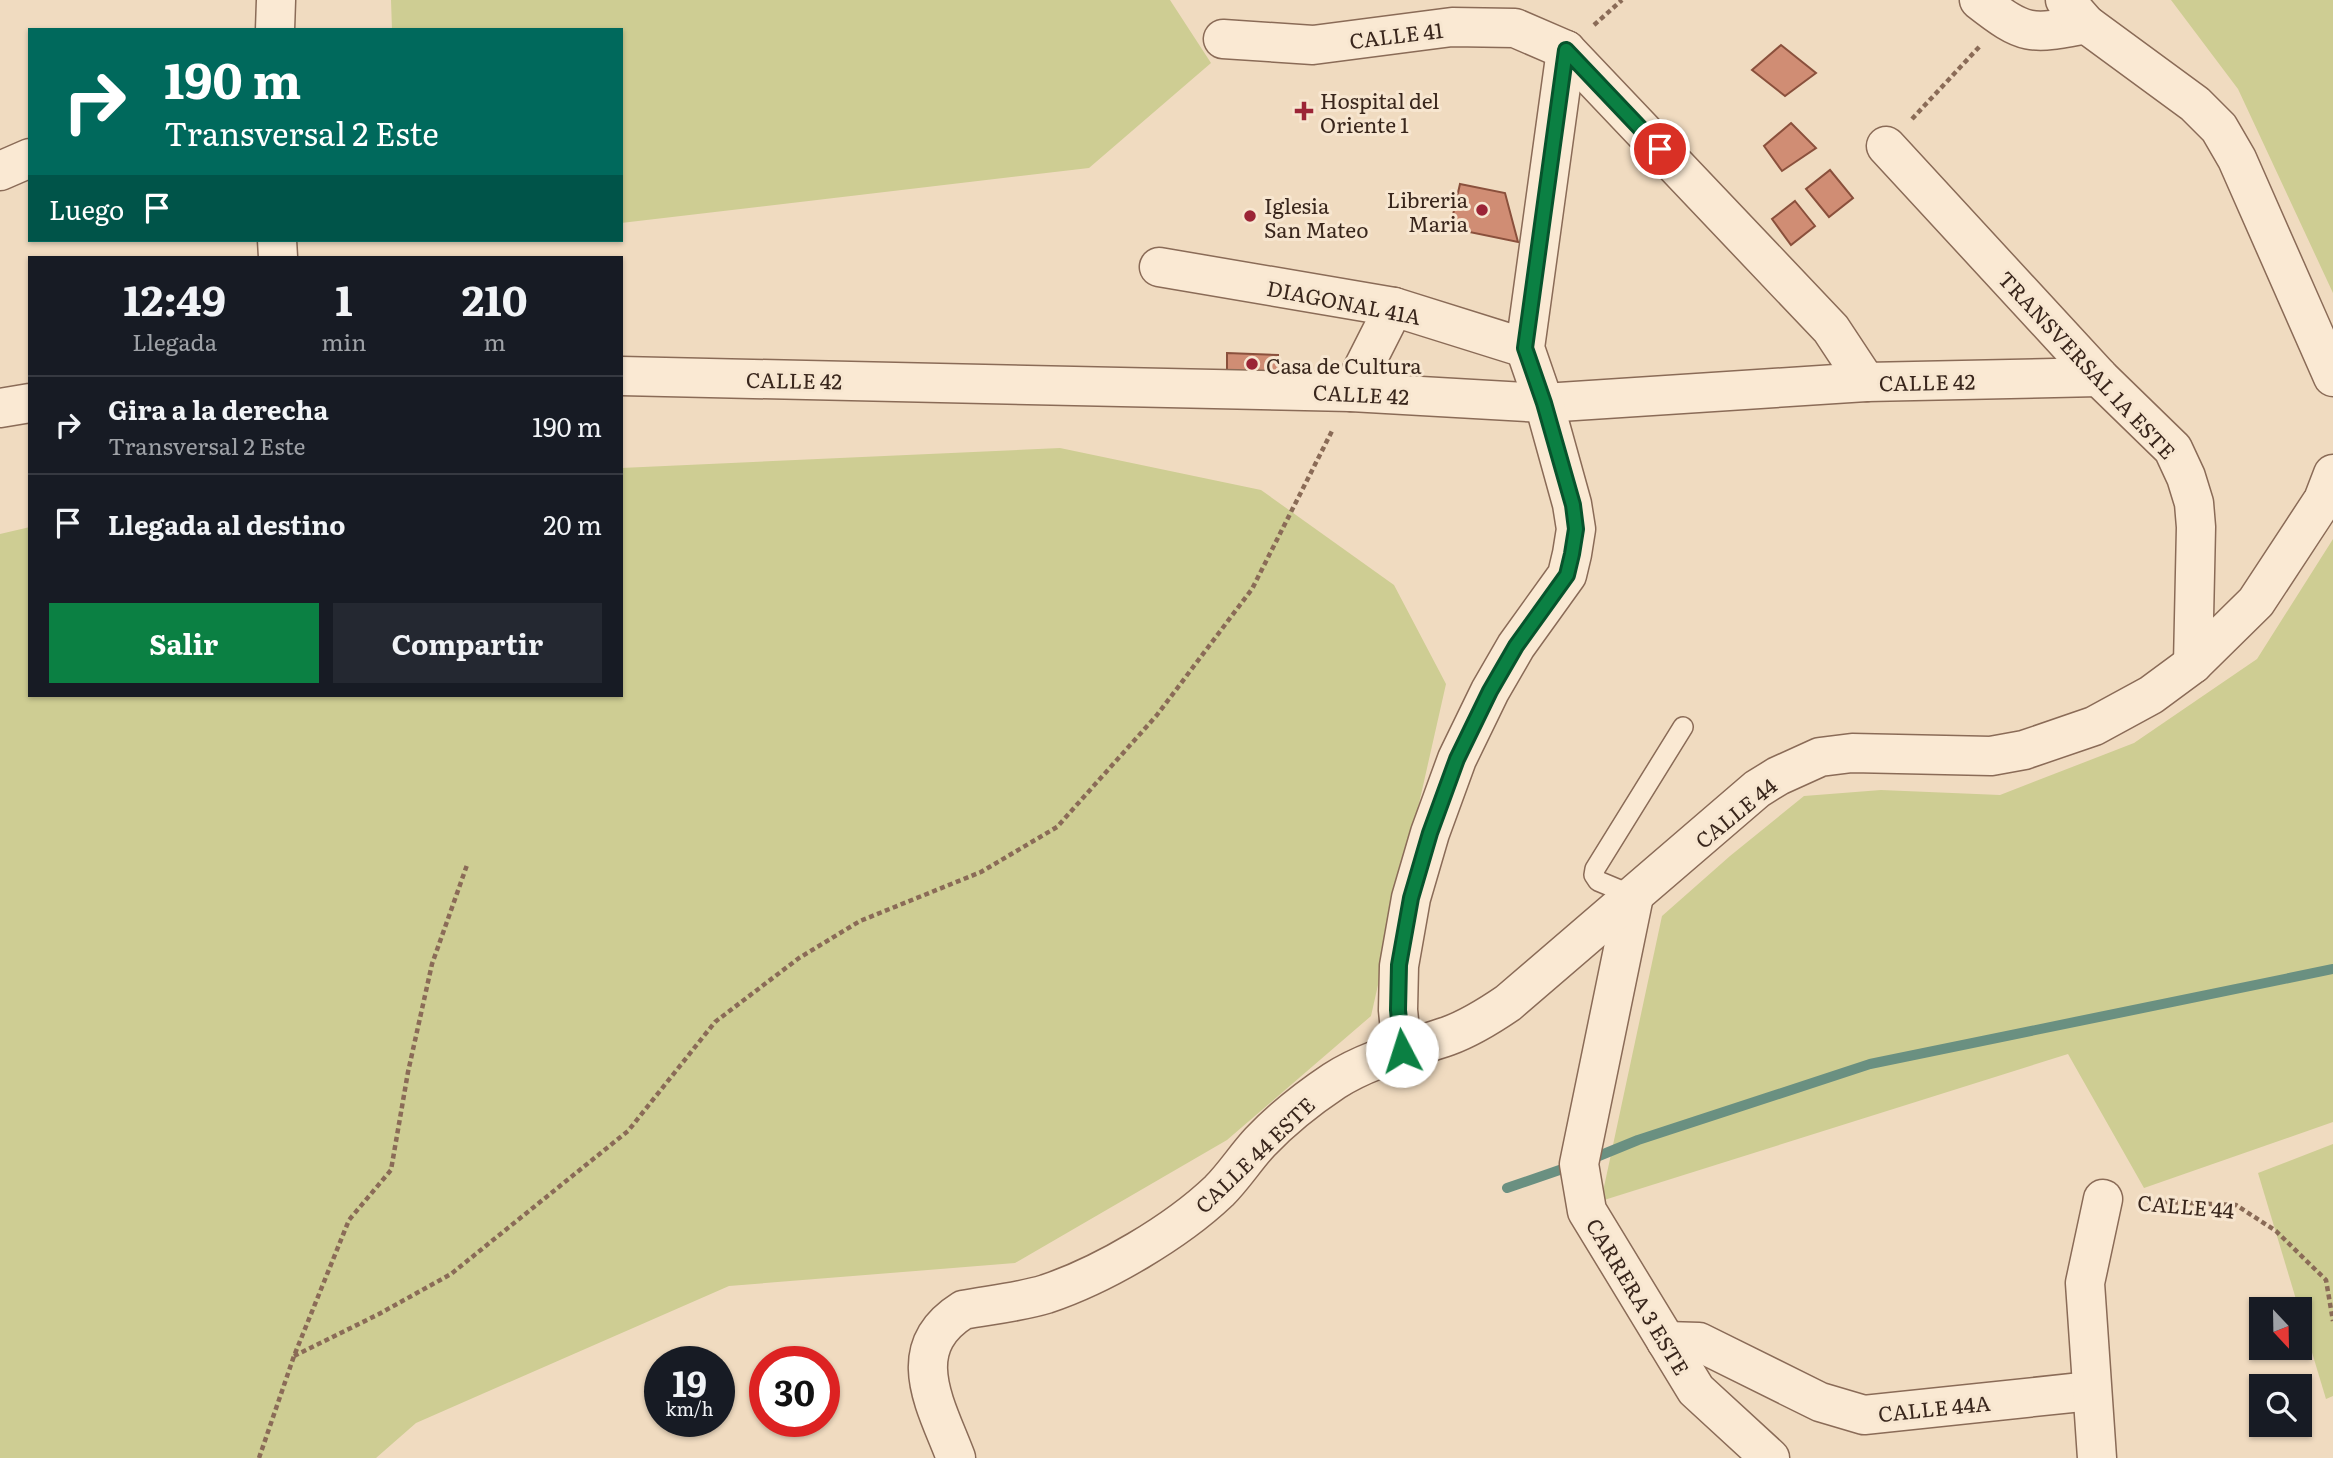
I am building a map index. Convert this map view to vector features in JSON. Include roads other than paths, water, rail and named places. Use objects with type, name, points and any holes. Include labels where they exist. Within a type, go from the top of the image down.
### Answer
[{"type":"street","points":[[275,28],[276,0]]},
{"type":"street","points":[[1992,10],[2033,32],[2045,32],[2075,12],[2195,104],[2219,128],[2237,159],[2333,377]]},
{"type":"street","name":"CALLE 41","points":[[1223,39],[1313,45],[1452,27],[1515,27],[1566,50]]},
{"type":"street","points":[[1402,1051],[1398,1010],[1399,965],[1411,898],[1430,833],[1457,759],[1490,691],[1516,646],[1567,575],[1572,554],[1576,529],[1573,505],[1525,348],[1566,50]]},
{"type":"street","points":[[1566,50],[1831,328],[1866,382]]},
{"type":"street","name":"TRANSVERSAL 1A ESTE","points":[[1886,146],[2099,377],[2173,449],[2194,503],[2196,527],[2193,664]]},
{"type":"street","points":[[0,171],[28,159]]},
{"type":"street","name":"DIAGONAL 41A","points":[[1159,267],[1394,307],[1525,348]]},
{"type":"street","points":[[1351,392],[1394,307]]},
{"type":"street","name":"CALLE 42","points":[[623,376],[1351,392],[1544,403],[1866,382],[2099,377]]},
{"type":"street","points":[[0,408],[28,403]]},
{"type":"street","name":"CALLE 44","points":[[1402,1051],[1451,1035],[1508,1003],[1758,789],[1778,776],[1820,757],[1852,753],[1991,756],[2024,750],[2094,726],[2151,695],[2193,664],[2256,602],[2323,500],[2333,474]]},
{"type":"street","name":"CARRERA 3 ESTE","points":[[1634,896],[1579,1164],[1587,1210],[1696,1390],[1770,1458]]},
{"type":"street","name":"CALLE 44 ESTE","points":[[956,1458],[931,1393],[928,1371],[928,1351],[941,1328],[963,1310],[1045,1294],[1089,1276],[1162,1236],[1197,1211],[1221,1189],[1260,1142],[1295,1109],[1337,1079],[1402,1051]]},
{"type":"street","points":[[2097,1458],[2085,1283],[2103,1199]]},
{"type":"street","name":"CALLE 44A","points":[[1666,1341],[1699,1342],[1820,1402],[1864,1415],[2091,1391]]},
{"type":"lane","points":[[1634,896],[1598,881],[1594,875],[1595,869],[1683,727]]},
{"type":"waterway","points":[[1589,1160],[1638,1140],[1870,1064],[2333,969]]},
{"type":"waterway","points":[[1507,1188],[1574,1165]]},
{"type":"place","name":"Hospital del Oriente 1","points":[[1304,111]]},
{"type":"place","name":"Libreria Maria","points":[[1482,210]]},
{"type":"place","name":"Iglesia San Mateo","points":[[1250,216]]},
{"type":"place","name":"Casa de Cultura","points":[[1252,364]]}]
